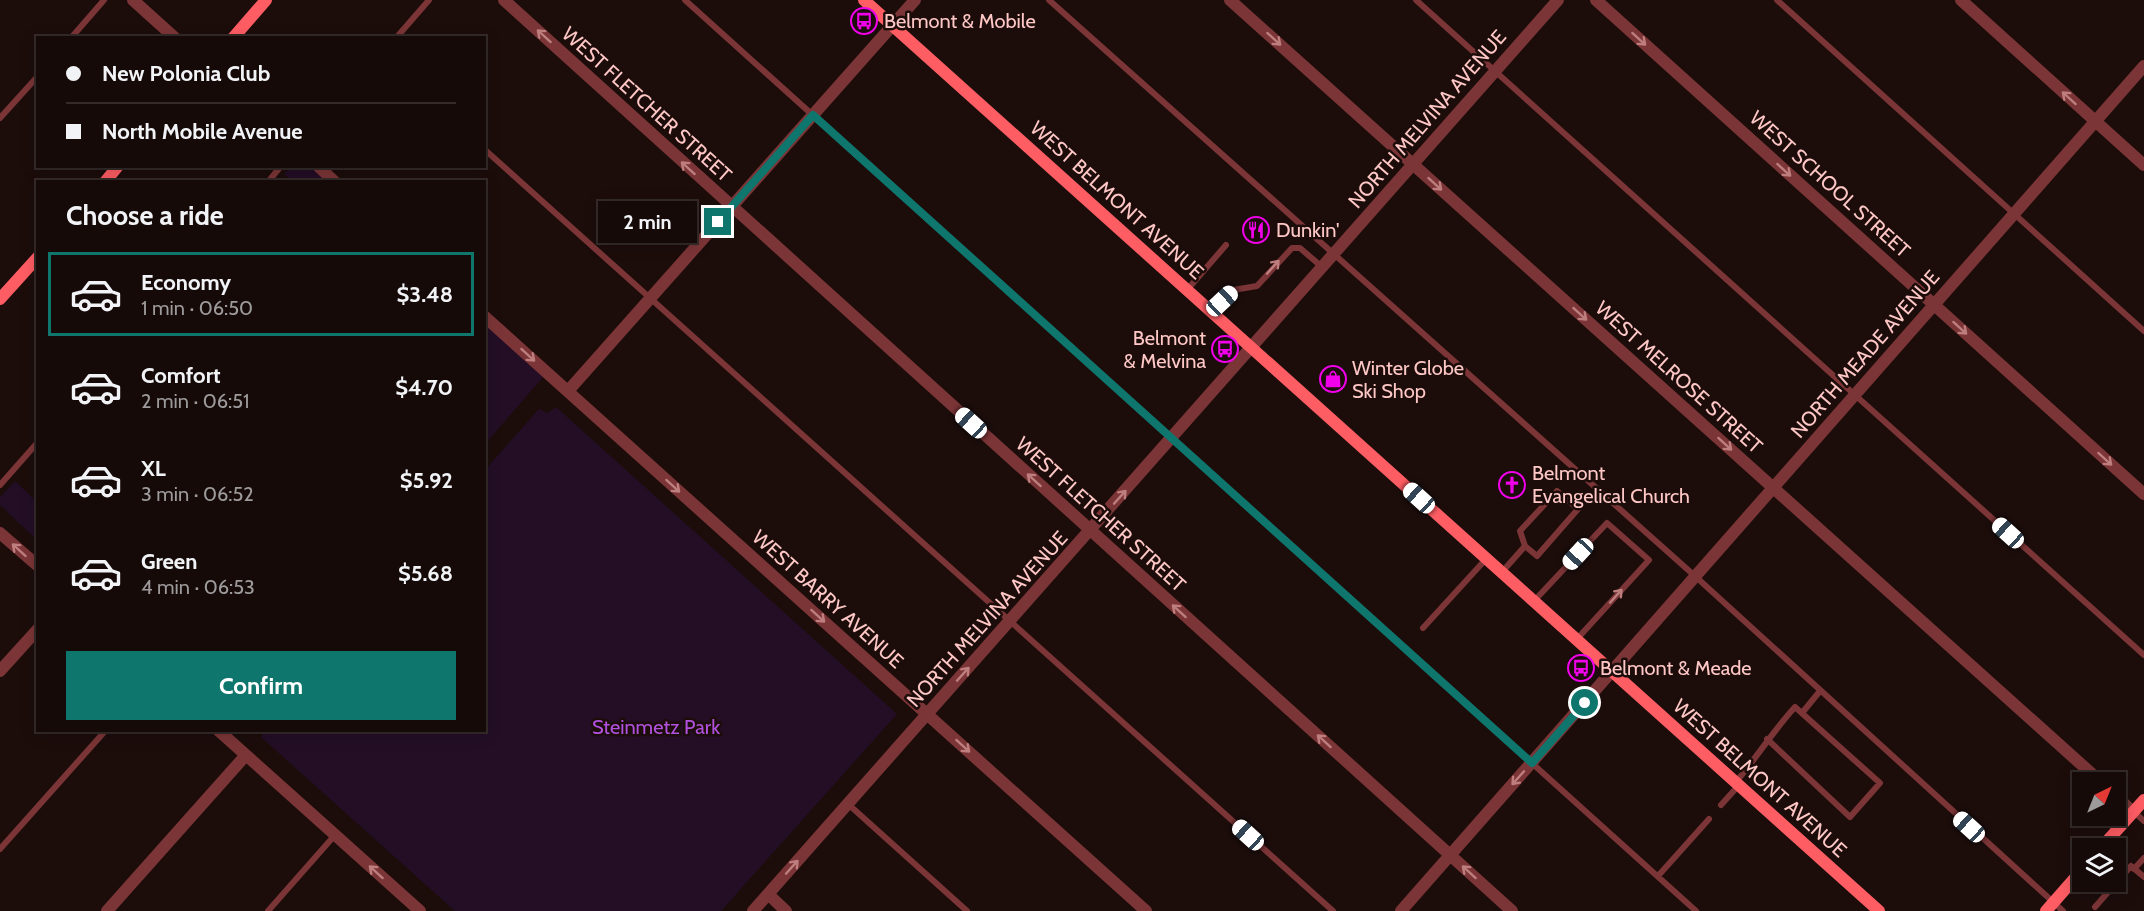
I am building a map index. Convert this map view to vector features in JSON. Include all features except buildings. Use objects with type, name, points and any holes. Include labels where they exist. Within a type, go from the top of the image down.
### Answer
[{"type":"main road","points":[[235,36],[266,0]]},
{"type":"main road","name":"WEST BELMONT AVENUE","points":[[864,0],[1879,911]]},
{"type":"main road","points":[[107,180],[116,168]]},
{"type":"main road","points":[[0,299],[36,259]]},
{"type":"main road","points":[[2110,838],[2144,800]]},
{"type":"main road","points":[[2054,908],[2072,884]]},
{"type":"street","points":[[133,0],[173,36]]},
{"type":"street","name":"WEST FLETCHER STREET","points":[[504,0],[1512,911]]},
{"type":"street","points":[[567,391],[915,0]]},
{"type":"street","name":"WEST MELROSE STREET","points":[[1230,0],[2090,772]]},
{"type":"street","name":"NORTH MELVINA AVENUE","points":[[753,911],[1558,0]]},
{"type":"street","name":"WEST SCHOOL STREET","points":[[1596,0],[2144,494]]},
{"type":"street","points":[[1961,0],[2144,165]]},
{"type":"street","name":"NORTH MEADE AVENUE","points":[[1401,911],[2144,66]]},
{"type":"street","points":[[320,168],[333,180]]},
{"type":"street","name":"WEST BARRY AVENUE","points":[[486,318],[1146,911]]},
{"type":"street","points":[[0,533],[36,564]]},
{"type":"street","points":[[0,671],[36,631]]},
{"type":"street","points":[[220,732],[420,911]]},
{"type":"street","points":[[108,911],[246,755]]},
{"type":"street","points":[[2126,805],[2133,812]]},
{"type":"street","points":[[768,894],[786,911]]},
{"type":"lane","points":[[73,36],[104,0]]},
{"type":"lane","points":[[398,36],[429,0]]},
{"type":"lane","points":[[685,0],[1696,911]]},
{"type":"lane","points":[[1049,0],[1696,577],[2054,908]]},
{"type":"lane","points":[[1416,0],[2144,655]]},
{"type":"lane","points":[[1778,0],[2144,331]]},
{"type":"lane","points":[[0,118],[36,78]]},
{"type":"lane","points":[[486,151],[1334,911]]},
{"type":"lane","points":[[270,180],[279,168]]},
{"type":"lane","points":[[1187,290],[1226,245]]},
{"type":"lane","points":[[1211,311],[1233,290],[1257,286],[1292,248],[1300,248],[1323,268]]},
{"type":"lane","points":[[0,485],[36,444]]},
{"type":"lane","points":[[1557,490],[1578,509],[1537,556],[1525,546],[1520,531],[1557,490]]},
{"type":"lane","points":[[1534,601],[1607,523],[1649,560],[1576,639]]},
{"type":"lane","points":[[1502,572],[1525,546]]},
{"type":"lane","points":[[1423,628],[1486,558]]},
{"type":"lane","points":[[1802,712],[1820,691]]},
{"type":"lane","points":[[1721,805],[1763,750],[1767,739],[1795,706],[1880,783],[1850,817],[1767,739]]},
{"type":"lane","points":[[0,849],[104,732]]},
{"type":"lane","points":[[848,804],[967,911]]},
{"type":"lane","points":[[2133,812],[2144,821]]},
{"type":"lane","points":[[1658,876],[1709,819]]},
{"type":"lane","points":[[268,911],[335,835]]},
{"type":"lane","points":[[2134,869],[2144,858]]},
{"type":"lane","points":[[2095,907],[2131,866],[2144,877]]},
{"type":"green space","points":[[290,168],[311,168],[326,180],[292,180],[284,174]]},
{"type":"green space","points":[[486,325],[543,377],[486,443]]},
{"type":"green space","name":"Steinmetz Park","points":[[556,407],[897,714],[721,911],[455,911],[261,737],[264,732],[486,732],[486,469],[539,409],[547,413]]},
{"type":"green space","points":[[15,481],[36,501],[36,539],[0,505],[0,497]]},
{"type":"place","name":"Belmont & Mobile","points":[[864,21]]},
{"type":"place","name":"Dunkin'","points":[[1256,230]]},
{"type":"place","name":"Belmont & Melvina","points":[[1225,349]]},
{"type":"place","name":"Winter Globe Ski Shop","points":[[1333,379]]},
{"type":"place","name":"Belmont Evangelical Church","points":[[1512,485]]},
{"type":"place","name":"Belmont & Meade","points":[[1581,668]]},
{"type":"route","points":[[718,222],[813,115],[1532,763],[1585,703]]}]
